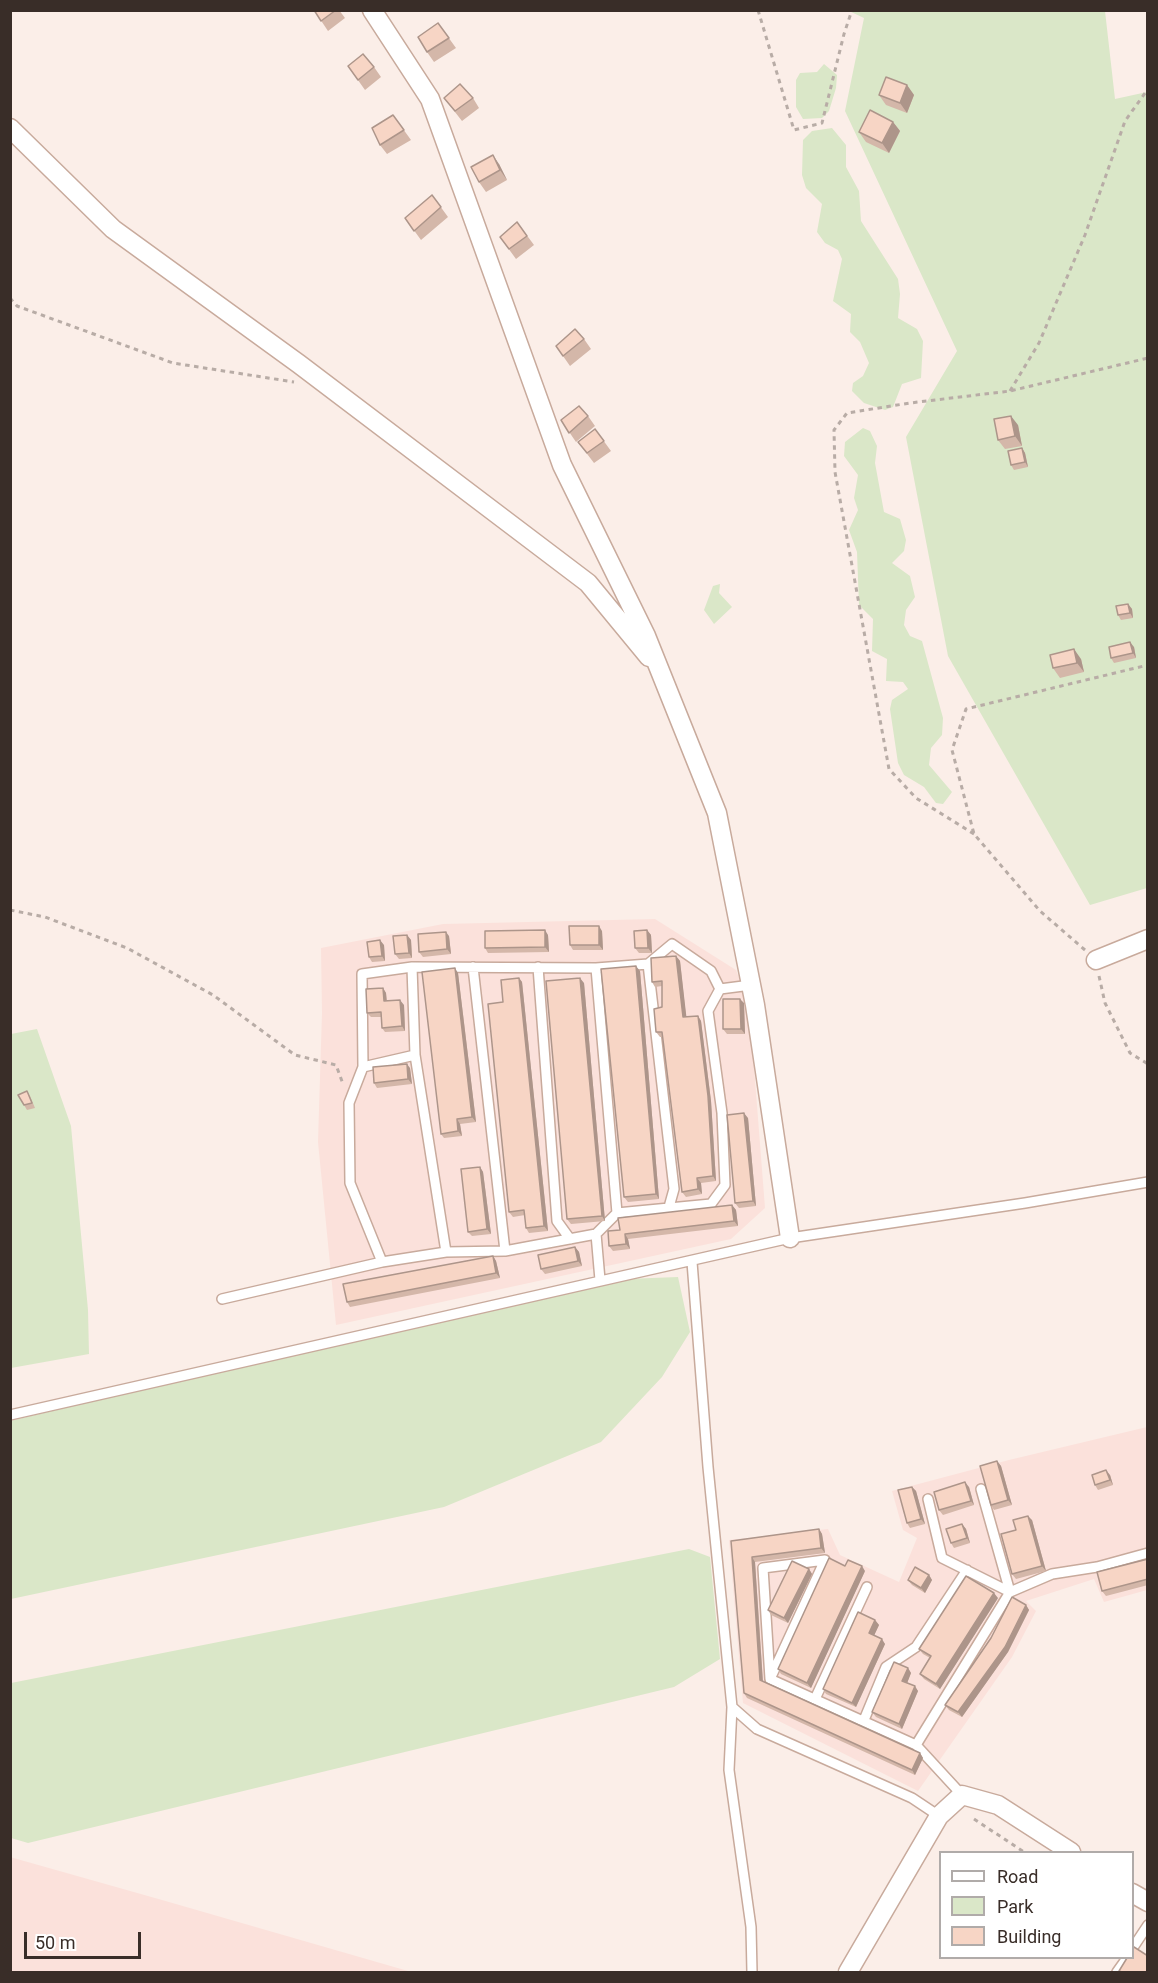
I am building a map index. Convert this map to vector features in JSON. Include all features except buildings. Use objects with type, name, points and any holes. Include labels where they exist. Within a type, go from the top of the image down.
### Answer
[{"type":"street","points":[[372,10],[430,99],[562,465],[646,636],[717,813],[751,985],[790,1238]]},
{"type":"street","points":[[10,128],[113,230],[307,370],[588,583],[660,670]]},
{"type":"street","points":[[1096,960],[1148,939]]},
{"type":"street","points":[[848,1972],[939,1816],[963,1795],[998,1805],[1069,1851]]},
{"type":"street","points":[[1134,1894],[1148,1902]]},
{"type":"lane","points":[[382,1262],[350,1183],[349,1103],[363,1067],[362,974],[412,967],[596,968],[648,964],[672,945],[711,971],[720,988]]},
{"type":"lane","points":[[648,964],[674,1189],[669,1207]]},
{"type":"lane","points":[[412,967],[415,1055],[446,1251]]},
{"type":"lane","points":[[473,967],[505,1251]]},
{"type":"lane","points":[[538,967],[557,1221],[570,1239]]},
{"type":"lane","points":[[596,968],[617,1214]]},
{"type":"lane","points":[[720,988],[751,985]]},
{"type":"lane","points":[[222,1299],[382,1262],[446,1251],[505,1251],[596,1234],[617,1214],[711,1204],[725,1185],[722,1113],[708,1011],[720,988]]},
{"type":"lane","points":[[363,1067],[415,1055]]},
{"type":"lane","points":[[10,1415],[790,1238],[1148,1182]]},
{"type":"lane","points":[[596,1234],[600,1280]]},
{"type":"lane","points":[[692,1262],[708,1467],[732,1707],[729,1770],[751,1927],[752,1972]]},
{"type":"lane","points":[[981,1489],[1010,1592]]},
{"type":"lane","points":[[928,1498],[942,1558],[1010,1592]]},
{"type":"lane","points":[[916,1745],[1010,1592],[1052,1574],[1097,1567],[1148,1553]]},
{"type":"lane","points":[[825,1560],[820,1571],[770,1679],[763,1568],[825,1560]]},
{"type":"lane","points":[[864,1720],[886,1667],[916,1647],[967,1570]]},
{"type":"lane","points":[[815,1699],[867,1587]]},
{"type":"lane","points":[[770,1679],[916,1745],[963,1795]]},
{"type":"lane","points":[[732,1707],[757,1729],[912,1798],[939,1816]]},
{"type":"lane","points":[[1134,1946],[1148,1925]]},
{"type":"lane","points":[[1117,1972],[1126,1959]]},
{"type":"path","points":[[758,10],[794,130],[822,123],[832,78],[852,10]]},
{"type":"path","points":[[1010,391],[1039,343],[1085,235],[1125,121],[1148,89]]},
{"type":"path","points":[[10,298],[17,306],[173,363],[297,383]]},
{"type":"path","points":[[1148,358],[1010,391],[847,413],[834,430],[835,472],[889,769],[916,798],[974,834],[1040,911],[1096,960],[1105,1003],[1130,1053],[1148,1064]]},
{"type":"path","points":[[974,834],[952,750],[966,709],[1148,665]]},
{"type":"path","points":[[10,910],[45,917],[127,948],[213,995],[295,1055],[336,1065],[349,1103]]},
{"type":"path","points":[[974,1819],[1022,1851]]},
{"type":"shaded area","points":[[655,919],[736,970],[749,1003],[765,1208],[731,1239],[336,1325],[318,1142],[322,1013],[321,948],[443,924]]},
{"type":"shaded area","points":[[1147,1427],[1147,1590],[1104,1602],[1094,1579],[1026,1601],[1036,1611],[1012,1657],[918,1791],[743,1703],[729,1540],[828,1529],[840,1555],[899,1582],[917,1538],[903,1530],[892,1491]]},
{"type":"shaded area","points":[[10,1857],[162,1900],[408,1971],[11,1972]]},
{"type":"green space","points":[[849,11],[1105,11],[1115,99],[1147,92],[1147,888],[1090,905],[948,656],[906,437],[957,351],[845,111],[864,18]]},
{"type":"green space","points":[[824,64],[837,75],[836,88],[829,111],[822,118],[803,119],[796,107],[796,80],[800,73],[817,72]]},
{"type":"green space","points":[[832,128],[846,145],[846,167],[859,191],[861,221],[898,279],[900,294],[898,318],[917,329],[923,341],[921,378],[902,384],[893,407],[885,410],[864,403],[852,391],[853,383],[863,376],[869,363],[860,342],[850,332],[851,314],[833,301],[842,259],[838,250],[825,243],[817,232],[822,204],[806,188],[802,175],[803,140],[812,131]]},
{"type":"green space","points":[[863,428],[870,431],[877,446],[875,463],[884,512],[900,519],[906,540],[904,551],[892,563],[910,576],[915,597],[906,610],[904,625],[910,636],[922,641],[943,718],[942,735],[931,748],[929,765],[952,792],[943,804],[936,803],[924,787],[904,775],[898,763],[890,709],[892,700],[908,689],[903,682],[886,681],[887,659],[872,651],[873,619],[859,605],[857,552],[849,530],[858,510],[854,498],[858,475],[844,456],[845,442]]},
{"type":"green space","points":[[720,584],[719,593],[732,607],[714,624],[704,610],[713,586]]},
{"type":"green space","points":[[37,1029],[71,1126],[88,1310],[89,1354],[11,1368],[11,1034]]},
{"type":"green space","points":[[678,1277],[690,1332],[662,1377],[601,1442],[444,1507],[11,1599],[10,1421],[600,1280]]},
{"type":"green space","points":[[689,1549],[710,1557],[720,1659],[674,1687],[28,1843],[11,1838],[11,1683]]}]
